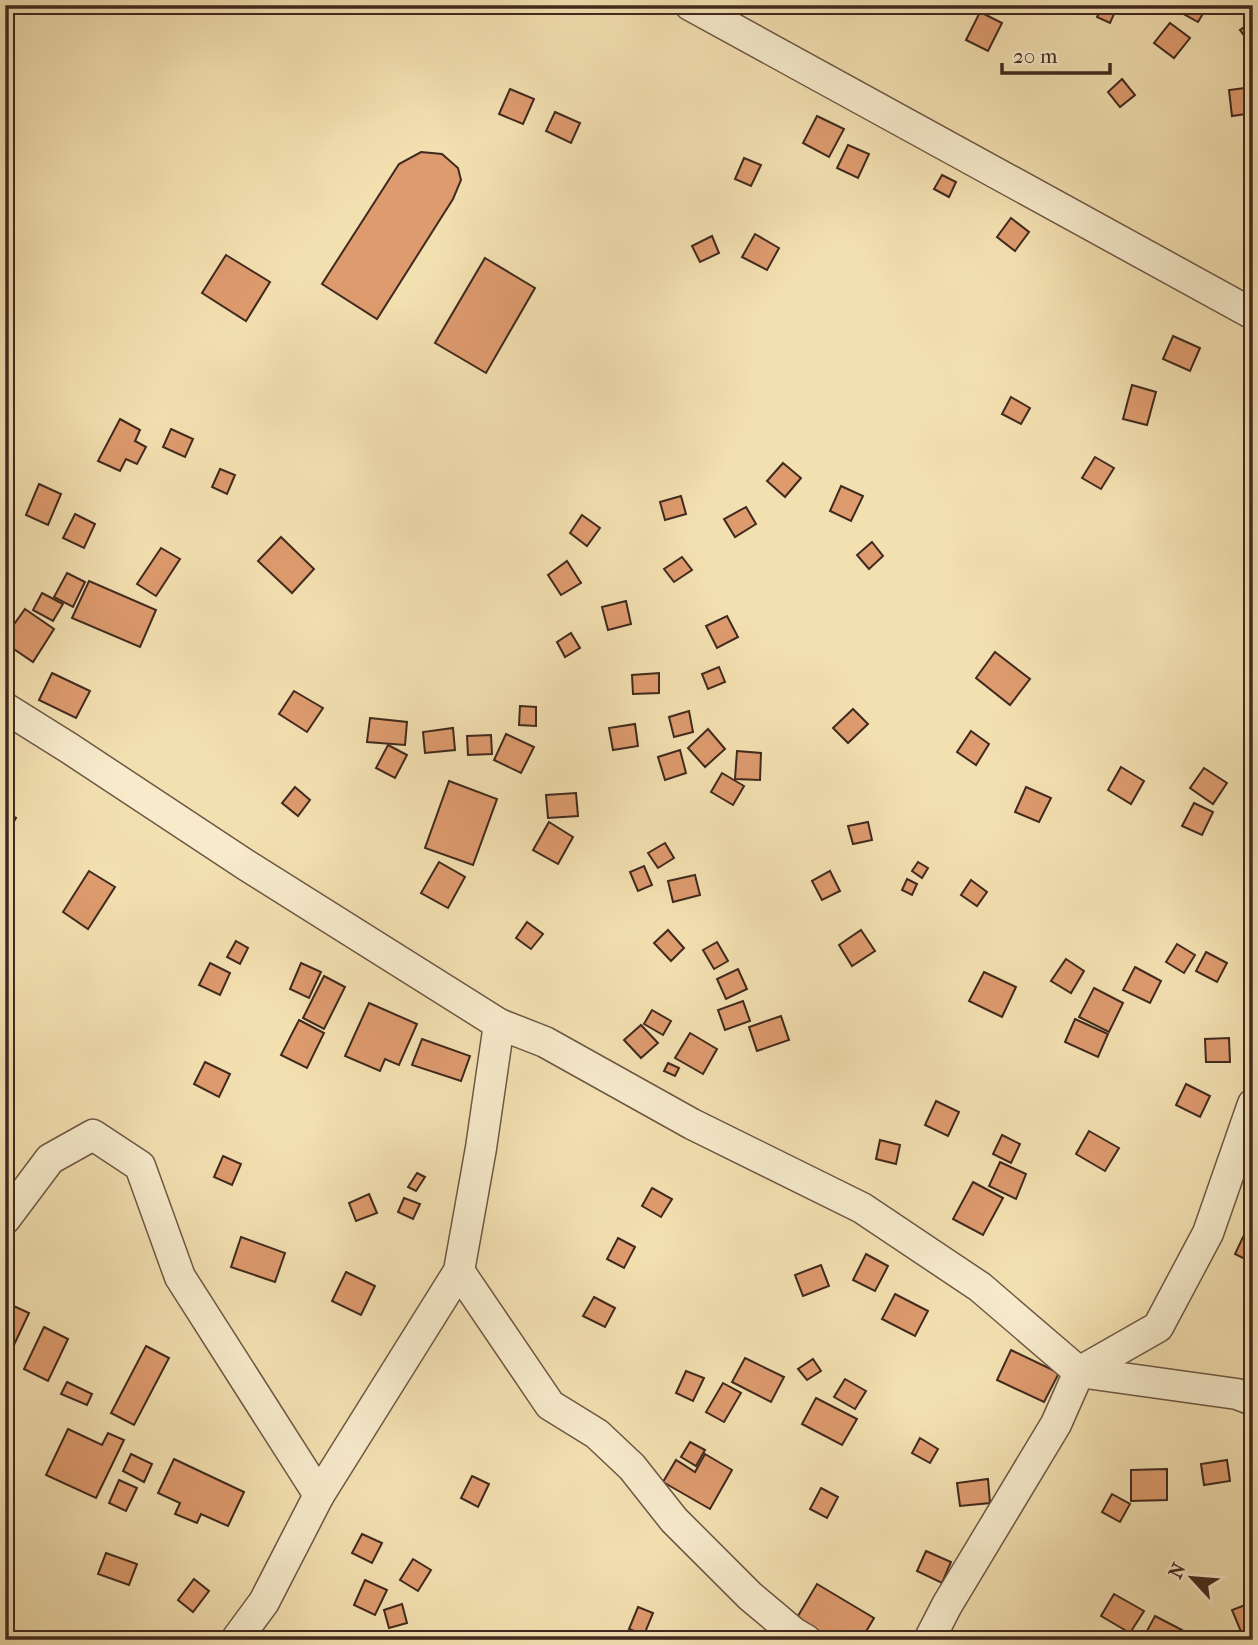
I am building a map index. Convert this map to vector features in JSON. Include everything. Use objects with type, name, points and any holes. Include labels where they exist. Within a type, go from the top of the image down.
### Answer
[{"type":"street","points":[[690,5],[1253,314]]},
{"type":"street","points":[[5,708],[246,865],[499,1024],[545,1042],[692,1124],[862,1208],[980,1287],[1079,1372],[1237,1394],[1253,1400]]},
{"type":"street","points":[[236,1640],[264,1602],[319,1495],[459,1271],[499,1024]]},
{"type":"street","points":[[929,1640],[947,1605],[1056,1424],[1079,1372],[1158,1327],[1208,1233],[1253,1104]]},
{"type":"street","points":[[5,1219],[50,1158],[93,1135],[140,1166],[180,1277],[319,1495]]},
{"type":"street","points":[[459,1271],[550,1405],[597,1434],[632,1467],[674,1520],[740,1587],[806,1640]]},
{"type":"street","points":[[947,1605],[956,1640]]},
{"type":"building","points":[[1103,5],[1118,5],[1110,23],[1097,17]]},
{"type":"building","points":[[1184,5],[1208,5],[1198,22],[1180,12]]},
{"type":"building","points":[[980,12],[1002,23],[988,51],[966,40]]},
{"type":"building","points":[[1253,21],[1253,48],[1240,30]]},
{"type":"building","points":[[1170,23],[1190,38],[1174,58],[1154,43]]},
{"type":"building","points":[[1122,79],[1135,95],[1120,107],[1108,92]]},
{"type":"building","points":[[1253,87],[1253,113],[1232,116],[1229,90]]},
{"type":"building","points":[[510,89],[534,99],[523,124],[499,114]]},
{"type":"building","points":[[555,112],[580,123],[571,143],[546,131]]},
{"type":"building","points":[[817,116],[844,129],[829,157],[803,143]]},
{"type":"building","points":[[848,145],[869,154],[858,178],[837,168]]},
{"type":"building","points":[[421,152],[442,154],[458,168],[461,180],[453,199],[377,319],[322,284],[399,164]]},
{"type":"building","points":[[744,158],[761,165],[751,186],[735,179]]},
{"type":"building","points":[[942,175],[956,182],[949,197],[934,189]]},
{"type":"building","points":[[1011,218],[1029,232],[1015,251],[997,237]]},
{"type":"building","points":[[755,234],[779,248],[767,270],[742,257]]},
{"type":"building","points":[[712,236],[719,253],[700,262],[692,246]]},
{"type":"building","points":[[226,255],[270,282],[246,321],[202,293]]},
{"type":"building","points":[[485,258],[535,288],[486,373],[435,343]]},
{"type":"building","points":[[1173,336],[1200,348],[1190,371],[1163,359]]},
{"type":"building","points":[[1132,385],[1156,392],[1147,425],[1123,419]]},
{"type":"building","points":[[1011,397],[1030,408],[1021,424],[1002,414]]},
{"type":"building","points":[[120,419],[140,430],[135,441],[146,447],[137,464],[126,459],[120,471],[98,461]]},
{"type":"building","points":[[171,429],[193,439],[185,457],[163,447]]},
{"type":"building","points":[[1095,457],[1114,468],[1101,489],[1082,478]]},
{"type":"building","points":[[783,463],[801,478],[785,497],[767,481]]},
{"type":"building","points":[[220,469],[235,475],[227,494],[212,487]]},
{"type":"building","points":[[39,484],[61,494],[48,525],[26,515]]},
{"type":"building","points":[[841,486],[863,496],[851,521],[830,511]]},
{"type":"building","points":[[681,496],[686,514],[665,520],[660,502]]},
{"type":"building","points":[[746,507],[756,524],[735,537],[724,519]]},
{"type":"building","points":[[75,514],[95,524],[84,548],[63,538]]},
{"type":"building","points":[[582,515],[600,528],[587,546],[570,533]]},
{"type":"building","points":[[281,537],[314,569],[292,593],[258,561]]},
{"type":"building","points":[[872,542],[883,556],[869,569],[857,555]]},
{"type":"building","points":[[161,548],[180,559],[156,596],[137,584]]},
{"type":"building","points":[[682,557],[692,570],[674,582],[664,569]]},
{"type":"building","points":[[567,561],[581,583],[561,595],[548,575]]},
{"type":"building","points":[[67,573],[85,582],[73,607],[54,597]]},
{"type":"building","points":[[89,581],[156,610],[140,647],[72,618]]},
{"type":"building","points":[[42,593],[63,604],[53,621],[33,610]]},
{"type":"building","points":[[626,601],[631,624],[608,630],[602,607]]},
{"type":"building","points":[[25,609],[54,629],[33,662],[5,643],[5,637]]},
{"type":"building","points":[[727,616],[738,637],[717,648],[706,626]]},
{"type":"building","points":[[571,633],[580,648],[565,657],[557,642]]},
{"type":"building","points":[[995,652],[1030,679],[1010,705],[976,678]]},
{"type":"building","points":[[719,667],[725,682],[708,689],[702,674]]},
{"type":"building","points":[[52,673],[90,691],[76,718],[39,700]]},
{"type":"building","points":[[659,673],[659,693],[633,694],[632,675]]},
{"type":"building","points":[[294,691],[323,708],[307,732],[279,714]]},
{"type":"building","points":[[520,706],[536,707],[536,726],[519,725]]},
{"type":"building","points":[[853,709],[868,724],[848,743],[833,728]]},
{"type":"building","points":[[689,711],[693,732],[674,737],[669,717]]},
{"type":"building","points":[[370,718],[407,722],[405,745],[367,742]]},
{"type":"building","points":[[635,724],[638,746],[613,750],[609,728]]},
{"type":"building","points":[[453,728],[455,750],[425,753],[423,732]]},
{"type":"building","points":[[708,729],[725,749],[705,767],[688,748]]},
{"type":"building","points":[[971,731],[989,744],[976,765],[957,752]]},
{"type":"building","points":[[506,734],[534,747],[521,773],[494,760]]},
{"type":"building","points":[[491,735],[492,754],[468,755],[467,736]]},
{"type":"building","points":[[388,745],[407,755],[395,778],[376,768]]},
{"type":"building","points":[[680,750],[686,773],[665,780],[658,757]]},
{"type":"building","points":[[737,751],[761,753],[760,780],[735,779]]},
{"type":"building","points":[[1121,767],[1144,781],[1131,804],[1108,790]]},
{"type":"building","points":[[1204,768],[1227,783],[1213,804],[1190,788]]},
{"type":"building","points":[[722,773],[744,786],[733,805],[711,792]]},
{"type":"building","points":[[449,781],[497,799],[473,865],[425,848]]},
{"type":"building","points":[[295,787],[310,800],[298,816],[282,803]]},
{"type":"building","points":[[1026,787],[1051,798],[1039,822],[1015,812]]},
{"type":"building","points":[[576,793],[578,816],[548,818],[546,795]]},
{"type":"building","points":[[1194,803],[1213,812],[1202,835],[1182,826]]},
{"type":"building","points":[[5,812],[16,818],[6,835],[5,834]]},
{"type":"building","points":[[549,822],[573,837],[558,864],[533,850]]},
{"type":"building","points":[[868,822],[872,840],[853,844],[848,826]]},
{"type":"building","points":[[665,843],[674,858],[658,868],[648,853]]},
{"type":"building","points":[[439,862],[465,877],[448,908],[421,893]]},
{"type":"building","points":[[918,862],[928,868],[922,878],[912,871]]},
{"type":"building","points":[[644,866],[652,885],[638,891],[630,872]]},
{"type":"building","points":[[89,871],[115,887],[88,929],[63,912]]},
{"type":"building","points":[[830,871],[840,891],[822,900],[812,881]]},
{"type":"building","points":[[695,875],[700,895],[673,902],[668,881]]},
{"type":"building","points":[[907,879],[917,884],[912,895],[902,890]]},
{"type":"building","points":[[971,880],[987,892],[977,906],[961,895]]},
{"type":"building","points":[[527,922],[543,934],[531,949],[516,938]]},
{"type":"building","points":[[668,930],[684,948],[671,961],[654,943]]},
{"type":"building","points":[[861,930],[875,951],[852,966],[839,945]]},
{"type":"building","points":[[236,941],[248,948],[240,964],[227,957]]},
{"type":"building","points":[[717,942],[728,961],[714,969],[703,950]]},
{"type":"building","points":[[1177,944],[1195,955],[1184,973],[1166,962]]},
{"type":"building","points":[[1206,952],[1227,963],[1217,982],[1196,971]]},
{"type":"building","points":[[1066,959],[1084,971],[1071,993],[1051,981]]},
{"type":"building","points":[[210,963],[230,973],[220,995],[199,985]]},
{"type":"building","points":[[301,963],[321,972],[309,998],[290,989]]},
{"type":"building","points":[[1135,967],[1161,981],[1150,1003],[1123,990]]},
{"type":"building","points":[[738,969],[747,989],[726,999],[717,979]]},
{"type":"building","points":[[984,972],[1016,987],[1002,1017],[969,1001]]},
{"type":"building","points":[[324,976],[345,987],[324,1029],[303,1018]]},
{"type":"building","points":[[1094,988],[1123,1003],[1109,1032],[1079,1017]]},
{"type":"building","points":[[743,1001],[750,1021],[725,1030],[718,1010]]},
{"type":"building","points":[[369,1003],[417,1024],[399,1065],[385,1059],[380,1071],[345,1056]]},
{"type":"building","points":[[652,1010],[671,1021],[663,1035],[644,1024]]},
{"type":"building","points":[[781,1016],[789,1040],[757,1051],[749,1027]]},
{"type":"building","points":[[1075,1019],[1108,1034],[1098,1057],[1065,1042]]},
{"type":"building","points":[[299,1020],[324,1033],[307,1068],[281,1055]]},
{"type":"building","points":[[641,1025],[658,1043],[641,1058],[624,1040]]},
{"type":"building","points":[[690,1033],[717,1049],[703,1074],[675,1058]]},
{"type":"building","points":[[1229,1038],[1230,1062],[1206,1062],[1205,1039]]},
{"type":"building","points":[[422,1039],[470,1056],[461,1081],[412,1065]]},
{"type":"building","points":[[205,1062],[230,1074],[219,1097],[194,1084]]},
{"type":"building","points":[[668,1063],[679,1068],[675,1076],[664,1071]]},
{"type":"building","points":[[1186,1084],[1210,1096],[1200,1117],[1176,1105]]},
{"type":"building","points":[[936,1101],[959,1112],[948,1136],[925,1125]]},
{"type":"building","points":[[1089,1131],[1119,1148],[1105,1171],[1076,1154]]},
{"type":"building","points":[[1002,1135],[1020,1144],[1011,1163],[993,1154]]},
{"type":"building","points":[[880,1140],[900,1145],[896,1164],[876,1159]]},
{"type":"building","points":[[223,1156],[241,1164],[232,1185],[214,1177]]},
{"type":"building","points":[[1000,1162],[1026,1174],[1016,1199],[989,1186]]},
{"type":"building","points":[[417,1173],[425,1177],[416,1191],[408,1187]]},
{"type":"building","points":[[973,1182],[1003,1198],[983,1235],[953,1219]]},
{"type":"building","points":[[652,1188],[672,1199],[661,1217],[642,1206]]},
{"type":"building","points":[[369,1194],[377,1213],[356,1221],[349,1203]]},
{"type":"building","points":[[404,1198],[420,1204],[413,1219],[398,1212]]},
{"type":"building","points":[[241,1237],[285,1253],[275,1282],[231,1267]]},
{"type":"building","points":[[1243,1237],[1253,1242],[1253,1263],[1235,1254]]},
{"type":"building","points":[[618,1238],[635,1247],[624,1268],[607,1259]]},
{"type":"building","points":[[866,1254],[888,1266],[875,1291],[853,1280]]},
{"type":"building","points":[[821,1265],[829,1286],[803,1296],[795,1275]]},
{"type":"building","points":[[346,1272],[375,1286],[361,1315],[332,1301]]},
{"type":"building","points":[[895,1294],[928,1311],[915,1336],[882,1319]]},
{"type":"building","points":[[594,1297],[615,1308],[605,1327],[583,1316]]},
{"type":"building","points":[[5,1302],[29,1313],[5,1364]]},
{"type":"building","points":[[44,1327],[68,1339],[48,1381],[24,1369]]},
{"type":"building","points":[[146,1346],[169,1358],[134,1425],[111,1413]]},
{"type":"building","points":[[1011,1350],[1059,1373],[1044,1402],[997,1380]]},
{"type":"building","points":[[745,1358],[784,1377],[771,1402],[732,1382]]},
{"type":"building","points":[[813,1359],[821,1371],[807,1380],[798,1369]]},
{"type":"building","points":[[686,1371],[704,1378],[693,1401],[676,1393]]},
{"type":"building","points":[[845,1379],[866,1391],[855,1409],[834,1397]]},
{"type":"building","points":[[67,1382],[92,1394],[87,1405],[61,1394]]},
{"type":"building","points":[[723,1383],[741,1393],[724,1422],[706,1412]]},
{"type":"building","points":[[816,1398],[857,1419],[842,1445],[802,1424]]},
{"type":"building","points":[[68,1429],[102,1445],[108,1433],[124,1440],[96,1498],[46,1475]]},
{"type":"building","points":[[920,1438],[938,1449],[930,1463],[912,1453]]},
{"type":"building","points":[[690,1442],[705,1450],[696,1466],[681,1457]]},
{"type":"building","points":[[131,1454],[152,1464],[144,1482],[123,1471]]},
{"type":"building","points":[[705,1454],[732,1470],[710,1509],[663,1482],[676,1460],[695,1472]]},
{"type":"building","points":[[174,1459],[244,1492],[228,1526],[201,1514],[197,1523],[175,1514],[180,1503],[158,1493]]},
{"type":"building","points":[[1227,1460],[1230,1481],[1204,1485],[1201,1464]]},
{"type":"building","points":[[1167,1469],[1167,1500],[1131,1501],[1131,1470]]},
{"type":"building","points":[[472,1476],[489,1484],[478,1507],[461,1498]]},
{"type":"building","points":[[988,1479],[990,1503],[960,1506],[957,1483]]},
{"type":"building","points":[[119,1480],[137,1488],[126,1511],[109,1503]]},
{"type":"building","points":[[821,1488],[838,1497],[827,1518],[810,1509]]},
{"type":"building","points":[[1112,1494],[1130,1504],[1120,1522],[1102,1512]]},
{"type":"building","points":[[362,1534],[382,1543],[372,1563],[352,1553]]},
{"type":"building","points":[[926,1551],[951,1562],[942,1583],[917,1571]]},
{"type":"building","points":[[106,1553],[137,1564],[129,1585],[98,1574]]},
{"type":"building","points":[[413,1559],[431,1570],[418,1591],[400,1580]]},
{"type":"building","points":[[194,1579],[209,1591],[193,1612],[178,1600]]},
{"type":"building","points":[[365,1580],[387,1590],[375,1615],[354,1605]]},
{"type":"building","points":[[817,1584],[874,1618],[861,1640],[826,1640],[795,1621]]},
{"type":"building","points":[[1114,1594],[1144,1611],[1130,1633],[1101,1616]]},
{"type":"building","points":[[1253,1602],[1253,1629],[1242,1634],[1232,1610]]},
{"type":"building","points":[[402,1604],[407,1623],[389,1628],[384,1610]]},
{"type":"building","points":[[638,1607],[653,1613],[644,1635],[629,1629]]},
{"type":"building","points":[[1155,1616],[1182,1630],[1177,1640],[1142,1640]]}]
